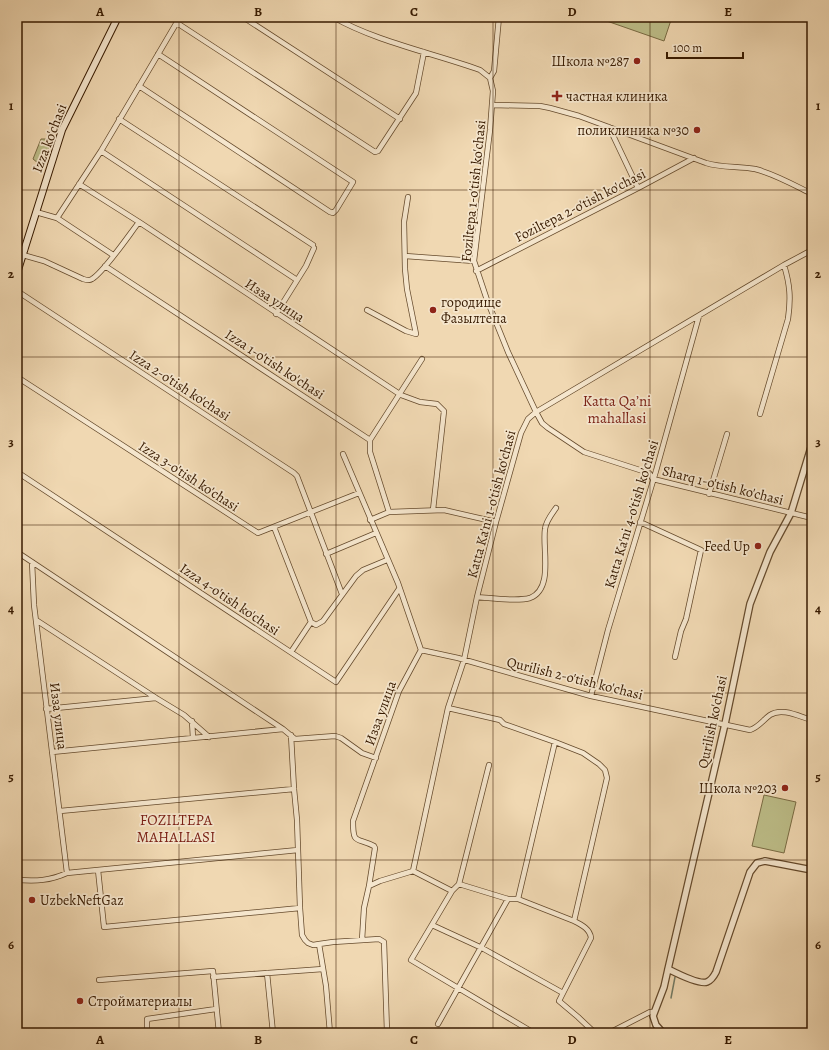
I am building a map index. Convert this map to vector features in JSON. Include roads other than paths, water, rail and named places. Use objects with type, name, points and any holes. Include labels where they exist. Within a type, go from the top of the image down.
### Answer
[{"type":"main road","name":"Izza ko'chasi","points":[[17,273],[65,124],[118,17]]},
{"type":"street","points":[[56,218],[101,151],[180,17]]},
{"type":"street","points":[[243,17],[400,119]]},
{"type":"street","points":[[333,17],[372,34],[480,70],[490,78],[494,71],[499,17]]},
{"type":"street","points":[[177,23],[376,152],[400,119],[417,89],[424,52]]},
{"type":"street","points":[[139,86],[333,213],[353,182],[158,54]]},
{"type":"street","name":"Foziltepa 1-o'tish ko'chasi","points":[[490,78],[493,91],[490,130],[474,261],[476,271],[490,308],[542,423],[584,452],[649,473],[652,479]]},
{"type":"street","points":[[492,104],[544,106],[579,116],[715,165],[748,168],[762,171],[812,194]]},
{"type":"street","points":[[119,119],[313,246],[306,266],[276,314]]},
{"type":"street","points":[[609,127],[638,188]]},
{"type":"street","points":[[101,151],[297,280]]},
{"type":"street","name":"Foziltepa 2-o'tish ko'chasi","points":[[476,271],[694,158]]},
{"type":"street","name":"Изза улица","points":[[79,184],[139,222],[276,314],[401,394],[420,402],[437,404],[444,411],[433,510]]},
{"type":"street","points":[[367,310],[406,331],[416,334],[407,289],[405,256],[404,222],[408,198]]},
{"type":"street","points":[[36,212],[56,218],[114,255]]},
{"type":"street","points":[[17,248],[24,253],[87,280],[93,279],[114,255],[139,222]]},
{"type":"street","name":"Katta Ka'ni 1-o'tish ko'chasi","points":[[413,871],[448,708],[464,660],[496,522],[521,433],[528,419],[536,412],[784,265],[812,250]]},
{"type":"street","points":[[405,256],[474,261]]},
{"type":"street","points":[[760,414],[788,319],[791,303],[790,289],[784,265]]},
{"type":"street","name":"Izza 1-o'tish ko'chasi","points":[[105,266],[370,440]]},
{"type":"street","name":"Izza 2-o'tish ko'chasi","points":[[17,291],[294,473],[312,513],[342,594]]},
{"type":"street","name":"Katta Ka'ni 4-o'tish ko'chasi","points":[[591,696],[608,630],[699,316]]},
{"type":"street","points":[[389,512],[370,452],[370,440],[401,394],[422,359]]},
{"type":"street","name":"Izza 3-o'tish ko'chasi","points":[[17,377],[258,533],[312,513],[359,493]]},
{"type":"street","points":[[709,494],[727,434]]},
{"type":"street","name":"Qurilish ko'chasi","points":[[654,1012],[662,993],[668,969],[725,724],[750,604],[770,552],[791,513],[812,444]]},
{"type":"street","points":[[343,454],[400,589],[421,650]]},
{"type":"street","name":"Izza 4-o'tish ko'chasi","points":[[17,472],[336,682],[400,589]]},
{"type":"street","name":"Sharq 1-o'tish ko'chasi","points":[[652,479],[812,518]]},
{"type":"street","points":[[478,597],[524,599],[529,598],[536,593],[542,585],[545,574],[545,528],[548,520],[556,508]]},
{"type":"street","points":[[370,520],[389,512],[444,510],[496,522]]},
{"type":"street","points":[[640,522],[701,550],[686,619],[681,631],[675,657]]},
{"type":"street","points":[[274,527],[311,622],[316,625],[324,622],[342,594],[356,576],[363,570],[387,560]]},
{"type":"street","points":[[326,554],[376,533]]},
{"type":"street","points":[[17,552],[295,738],[335,736],[341,738],[362,753],[376,758]]},
{"type":"street","name":"Изза улица","points":[[32,562],[36,620],[46,709],[67,873]]},
{"type":"street","points":[[36,620],[184,715],[209,737]]},
{"type":"street","points":[[290,652],[311,622]]},
{"type":"street","name":"Изза улица","points":[[370,886],[376,848],[356,839],[353,836],[353,821],[399,691],[421,650]]},
{"type":"street","name":"Qurilish 2-o'tish ko'chasi","points":[[421,650],[458,658],[591,696],[750,730],[756,728],[771,715],[780,711],[812,720]]},
{"type":"street","points":[[46,709],[156,698]]},
{"type":"street","points":[[448,708],[500,720],[504,724],[556,742],[594,759],[605,770],[607,778],[574,921]]},
{"type":"street","points":[[192,721],[193,738]]},
{"type":"street","points":[[52,752],[283,729]]},
{"type":"street","points":[[291,735],[297,820],[302,935],[305,940],[313,945],[379,939],[384,942],[387,1032]]},
{"type":"street","points":[[518,899],[556,742]]},
{"type":"street","points":[[489,765],[459,884],[452,890],[411,960],[534,1033]]},
{"type":"street","points":[[60,811],[294,789]]},
{"type":"street","points":[[17,880],[53,879],[67,873],[298,850]]},
{"type":"street","points":[[668,969],[692,979],[703,982],[709,981],[716,972],[750,872],[754,865],[765,861],[812,870]]},
{"type":"street","points":[[98,870],[104,927],[300,908]]},
{"type":"street","points":[[362,940],[364,908],[370,886],[380,881],[413,871],[452,890]]},
{"type":"street","points":[[459,884],[508,899],[518,899],[574,921],[586,928],[590,933],[591,938],[558,1001],[595,1033]]},
{"type":"street","points":[[438,1024],[482,948],[508,899]]},
{"type":"street","points":[[432,924],[482,948],[562,993]]},
{"type":"street","points":[[319,944],[326,986],[330,1033]]},
{"type":"street","points":[[213,977],[323,969]]},
{"type":"street","points":[[99,980],[213,971],[219,1033]]},
{"type":"street","points":[[266,973],[273,1033]]},
{"type":"street","points":[[147,1033],[147,1019],[216,1009]]},
{"type":"street","points":[[609,1033],[650,1012],[654,1012],[654,1021],[663,1033]]},
{"type":"waterway","points":[[671,998],[675,977]]},
{"type":"place","name":"Школа №287","points":[[637,61]]},
{"type":"place","name":"частная клиника","points":[[557,96]]},
{"type":"place","name":"поликлиника №30","points":[[697,130]]},
{"type":"place","name":"городище Фазылтепа","points":[[433,310]]},
{"type":"place","name":"Feed Up","points":[[758,546]]},
{"type":"place","name":"Школа №203","points":[[785,788]]},
{"type":"place","name":"UzbekNeftGaz","points":[[32,900]]},
{"type":"place","name":"Стройматериалы","points":[[80,1001]]},
{"type":"district","name":"Katta Qaʼni mahallasi","points":[[617,410]]},
{"type":"district","name":"FOZILTEPA MAHALLASI","points":[[176,828]]}]
